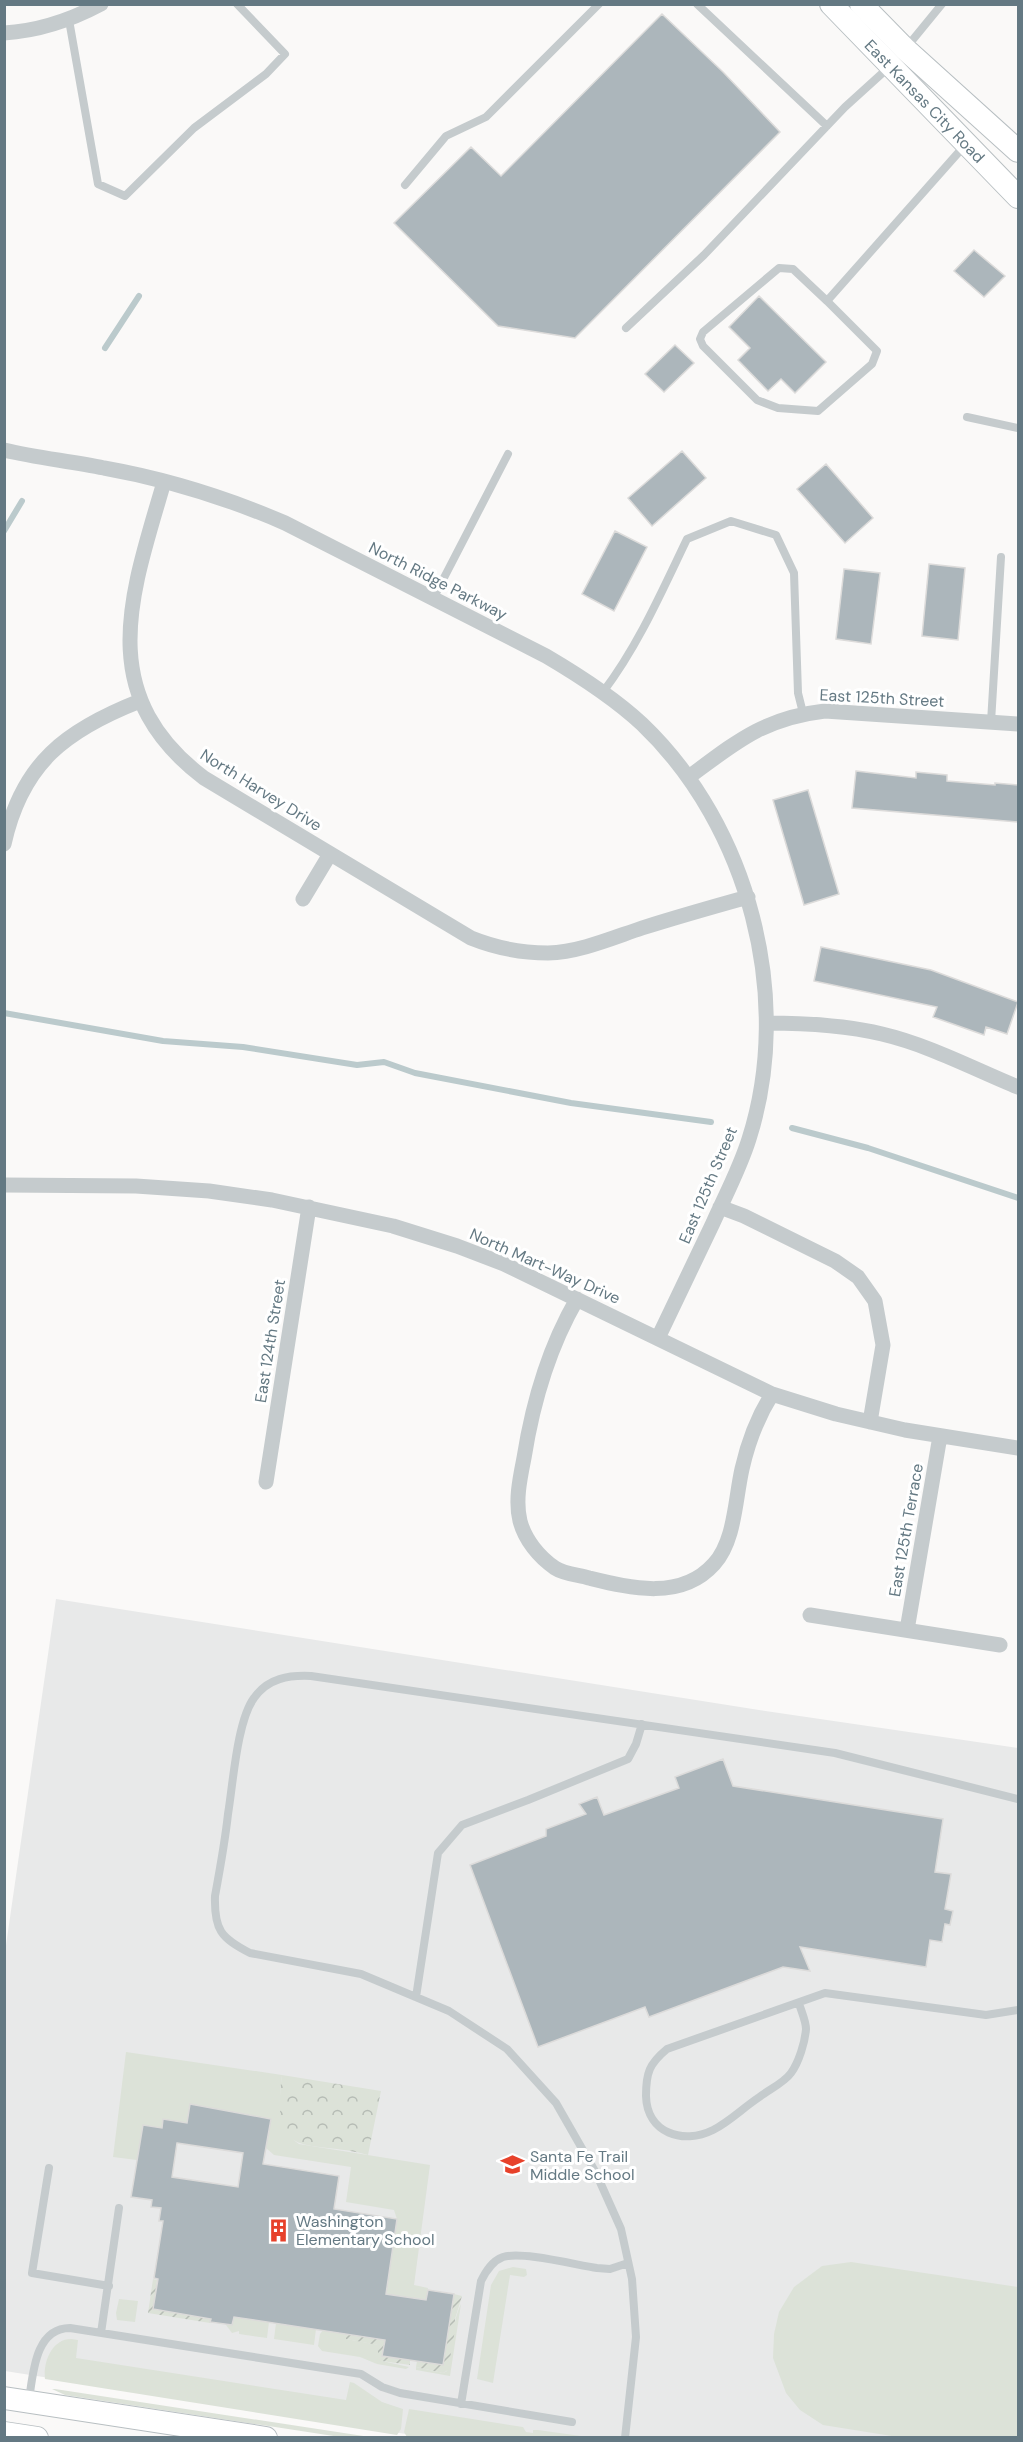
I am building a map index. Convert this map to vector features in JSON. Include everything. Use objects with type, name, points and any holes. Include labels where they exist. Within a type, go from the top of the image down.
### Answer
[{"type":"main road","name":"East Kansas City Road","points":[[831,4],[1018,151]]},
{"type":"main road","name":"East Kansas City Road","points":[[861,4],[899,57],[967,143],[1018,197]]},
{"type":"main road","points":[[4,2398],[266,2438]]},
{"type":"main road","points":[[4,2433],[37,2438]]},
{"type":"street","points":[[4,33],[69,20],[101,4]]},
{"type":"street","name":"North Ridge Parkway","points":[[4,450],[106,468],[164,482],[252,509],[285,523],[546,656],[603,692],[643,725],[689,777],[726,841],[748,897]]},
{"type":"street","name":"North Harvey Drive","points":[[164,482],[134,595],[129,626],[131,660],[140,701],[163,739],[186,764],[471,938],[514,951],[549,953],[571,950],[698,910],[748,897]]},
{"type":"street","points":[[4,844],[20,796],[34,771],[55,748],[100,717],[140,701]]},
{"type":"street","name":"East 125th Street","points":[[689,777],[760,728],[781,719],[803,714],[825,711],[1018,724]]},
{"type":"street","name":"North Harvey Drive","points":[[303,899],[330,854]]},
{"type":"street","name":"East 125th Street","points":[[658,1338],[720,1207],[749,1139],[759,1101],[768,1023],[756,934],[748,897]]},
{"type":"street","points":[[768,1023],[831,1025],[882,1034],[922,1047],[1018,1087]]},
{"type":"street","name":"North Mart-Way Drive","points":[[4,1185],[136,1186],[209,1191],[309,1207],[393,1226],[457,1246],[504,1264],[772,1394],[870,1422],[1018,1448]]},
{"type":"street","name":"East 124th Street","points":[[266,1482],[309,1207]]},
{"type":"street","points":[[720,1207],[744,1216],[835,1261],[858,1277],[875,1301],[883,1345],[870,1422]]},
{"type":"street","points":[[577,1299],[560,1329],[546,1363],[530,1422],[519,1484],[520,1522],[534,1550],[556,1569],[619,1585],[663,1589],[689,1583],[713,1565],[726,1546],[742,1467],[754,1426],[772,1394]]},
{"type":"street","name":"East 125th Terrace","points":[[907,1630],[940,1436]]},
{"type":"street","points":[[810,1615],[1000,1645]]},
{"type":"lane","points":[[69,20],[98,184],[125,196],[194,128],[266,74],[285,54],[237,4]]},
{"type":"lane","points":[[405,185],[446,136],[486,117],[599,4]]},
{"type":"lane","points":[[697,4],[827,126]]},
{"type":"lane","points":[[626,328],[704,255],[827,126],[899,57],[942,4]]},
{"type":"lane","points":[[826,301],[967,143]]},
{"type":"lane","points":[[779,268],[793,269],[826,301],[877,351],[873,364],[818,411],[807,412],[778,408],[757,400],[703,346],[700,339],[703,332],[779,268]]},
{"type":"lane","points":[[967,417],[1018,428]]},
{"type":"lane","points":[[433,599],[508,454]]},
{"type":"lane","points":[[603,692],[617,674],[657,603],[687,539],[732,521],[776,535],[794,573],[798,693],[803,714]]},
{"type":"lane","points":[[991,722],[1001,557]]},
{"type":"lane","points":[[626,2438],[636,2337],[628,2263],[621,2229],[596,2173],[556,2103],[507,2049],[449,2011],[361,1974],[250,1953],[220,1933],[214,1916],[215,1896],[239,1746],[248,1710],[254,1698],[276,1679],[293,1675],[311,1676],[835,1753],[1018,1799]]},
{"type":"lane","points":[[416,1997],[438,1853],[462,1825],[628,1759],[636,1744],[642,1724]]},
{"type":"lane","points":[[799,2003],[806,2028],[801,2051],[791,2074],[713,2130],[694,2137],[682,2137],[668,2134],[658,2128],[646,2104],[646,2083],[652,2061],[667,2049],[799,2003],[825,1994],[986,2015],[1018,2010]]},
{"type":"lane","points":[[49,2169],[32,2273],[109,2286]]},
{"type":"lane","points":[[101,2333],[119,2208]]},
{"type":"lane","points":[[461,2404],[481,2281],[489,2267],[501,2258],[515,2255],[610,2269],[628,2263]]},
{"type":"lane","points":[[29,2402],[39,2352],[50,2335],[63,2328],[360,2374],[390,2391],[572,2422]]},
{"type":"shaded area","name":"Santa Fe Trail Middle School","points":[[56,1599],[759,1710],[1018,1748],[1018,2437],[425,2437],[5,2371],[4,1959]]},
{"type":"green space","points":[[126,2052],[282,2075],[280,2104],[283,2122],[286,2130],[299,2144],[430,2165],[414,2285],[428,2288],[426,2300],[386,2294],[397,2219],[394,2210],[346,2202],[351,2167],[274,2155],[266,2148],[270,2119],[190,2104],[187,2123],[164,2119],[162,2128],[143,2125],[137,2160],[113,2157]]},
{"type":"green space","points":[[282,2075],[381,2091],[368,2155],[312,2146],[298,2142],[288,2135],[282,2123],[280,2104]]},
{"type":"green space","points":[[851,2262],[1018,2287],[1018,2437],[898,2437],[823,2425],[800,2410],[786,2393],[773,2358],[774,2334],[779,2312],[794,2287],[822,2266]]},
{"type":"green space","points":[[513,2267],[526,2269],[527,2275],[524,2277],[510,2275],[493,2383],[477,2379],[491,2285],[499,2271]]},
{"type":"green space","points":[[153,2279],[157,2280],[153,2309],[211,2318],[210,2323],[148,2313]]},
{"type":"green space","points":[[454,2294],[462,2296],[455,2319],[448,2370],[443,2373],[416,2367],[417,2361],[443,2365]]},
{"type":"green space","points":[[119,2299],[138,2301],[135,2322],[117,2320]]},
{"type":"green space","points":[[461,2304],[450,2376],[416,2370],[416,2367],[443,2373],[447,2371],[455,2320]]},
{"type":"green space","points":[[228,2316],[269,2322],[267,2338],[239,2334],[239,2331],[232,2333],[226,2325]]},
{"type":"green space","points":[[276,2323],[316,2329],[314,2345],[274,2339]]},
{"type":"green space","points":[[323,2330],[346,2334],[346,2339],[379,2345],[382,2361],[409,2367],[406,2369],[377,2364],[360,2357],[322,2351],[318,2346]]},
{"type":"green space","points":[[346,2334],[385,2340],[382,2356],[410,2360],[410,2365],[382,2361],[378,2356],[378,2345],[346,2339]]},
{"type":"green space","points":[[71,2339],[78,2340],[76,2358],[346,2400],[350,2382],[354,2383],[382,2402],[403,2409],[401,2429],[397,2435],[45,2379],[47,2359],[50,2353],[59,2343]]},
{"type":"green space","points":[[52,2389],[370,2437],[340,2437],[65,2395]]},
{"type":"green space","points":[[409,2409],[523,2427],[526,2432],[533,2433],[533,2430],[538,2430],[588,2437],[407,2437],[404,2432]]},
{"type":"building","points":[[662,14],[723,72],[780,132],[575,338],[498,326],[394,223],[471,147],[501,176]]},
{"type":"building","points":[[974,250],[1005,276],[984,297],[954,271]]},
{"type":"building","points":[[759,296],[826,362],[795,393],[781,379],[768,391],[738,360],[750,348],[729,327]]},
{"type":"building","points":[[675,345],[694,363],[664,392],[645,374]]},
{"type":"building","points":[[682,451],[706,478],[652,526],[628,498]]},
{"type":"building","points":[[826,464],[873,518],[845,543],[797,489]]},
{"type":"building","points":[[615,531],[647,547],[614,611],[582,594]]},
{"type":"building","points":[[929,564],[965,568],[958,640],[922,636]]},
{"type":"building","points":[[844,569],[880,573],[871,644],[836,639]]},
{"type":"building","points":[[856,771],[916,778],[916,772],[947,775],[947,781],[1018,785],[1018,822],[852,808]]},
{"type":"building","points":[[808,790],[839,894],[804,905],[773,800]]},
{"type":"building","points":[[821,947],[931,970],[1018,1002],[1007,1034],[986,1027],[984,1035],[933,1017],[937,1007],[814,981]]},
{"type":"building","points":[[723,1759],[733,1786],[943,1819],[935,1872],[951,1874],[945,1909],[953,1911],[950,1925],[945,1924],[942,1942],[930,1940],[926,1967],[800,1947],[810,1971],[783,1967],[649,2017],[645,2007],[538,2047],[470,1865],[546,1836],[546,1829],[586,1814],[579,1804],[597,1797],[604,1815],[679,1788],[675,1777]]},
{"type":"building","name":"Washington Elementary School","points":[[190,2104],[271,2119],[263,2164],[339,2176],[334,2209],[397,2219],[386,2294],[426,2300],[428,2290],[454,2294],[443,2365],[382,2356],[385,2340],[234,2317],[232,2325],[153,2309],[158,2279],[154,2278],[163,2221],[159,2221],[161,2208],[151,2207],[152,2200],[131,2197],[143,2125],[162,2128],[163,2119],[187,2123]],"holes":[[[177,2143],[243,2153],[238,2187],[172,2177]]]},
{"type":"waterway","points":[[105,348],[139,296]]},
{"type":"waterway","points":[[4,531],[22,501]]},
{"type":"waterway","points":[[4,1013],[163,1041],[243,1047],[357,1065],[384,1062],[415,1073],[571,1103],[711,1122]]},
{"type":"waterway","points":[[792,1128],[868,1148],[1018,1198]]},
{"type":"place","name":"Santa Fe Trail Middle School","points":[[512,2165]]},
{"type":"place","name":"Washington Elementary School","points":[[278,2230]]}]
